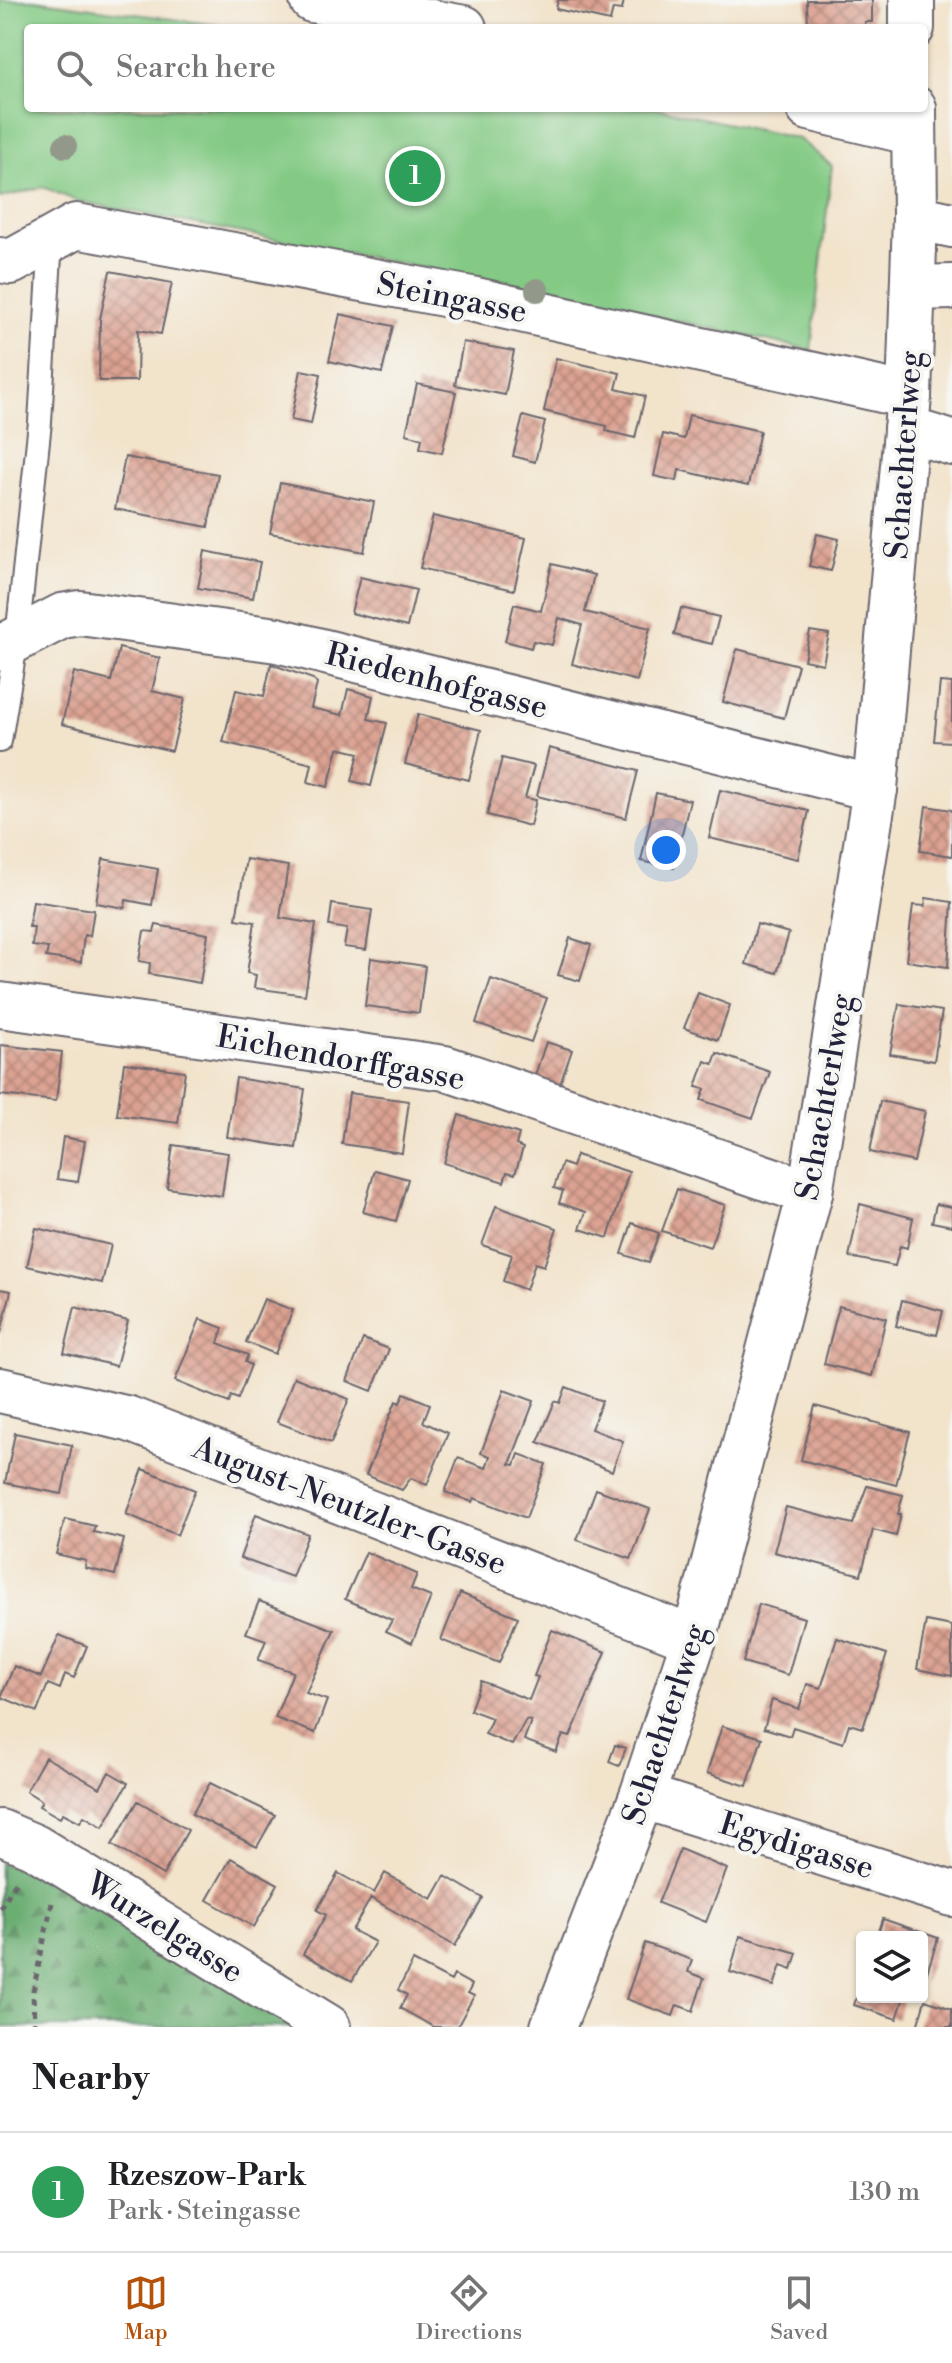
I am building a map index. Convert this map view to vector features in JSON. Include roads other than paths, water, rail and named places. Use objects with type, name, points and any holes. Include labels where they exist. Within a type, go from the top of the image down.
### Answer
[{"type":"street","points":[[312,0],[442,24]]},
{"type":"street","points":[[912,0],[912,24]]},
{"type":"street","points":[[844,112],[914,120]]},
{"type":"street","name":"Schachterlweg","points":[[553,2027],[642,1796],[694,1639],[810,1193],[875,789],[908,413],[933,288],[933,221],[914,120]]},
{"type":"street","name":"Steingasse","points":[[0,260],[11,262],[76,226],[471,299],[908,413],[952,443]]},
{"type":"street","name":"Riedenhofgasse","points":[[9,643],[62,616],[80,613],[277,640],[875,789]]},
{"type":"street","name":"Eichendorffgasse","points":[[0,1005],[445,1068],[810,1193]]},
{"type":"street","name":"August-Neutzler-Gasse","points":[[0,1390],[129,1419],[694,1639]]},
{"type":"street","name":"Egydigasse","points":[[642,1796],[952,1894]]},
{"type":"street","name":"Wurzelgasse","points":[[0,1832],[35,1847],[328,2027]]},
{"type":"lane","points":[[0,741],[9,643],[40,422],[51,239]]},
{"type":"place","name":"Rzeszow-Park","points":[[415,176]]}]
